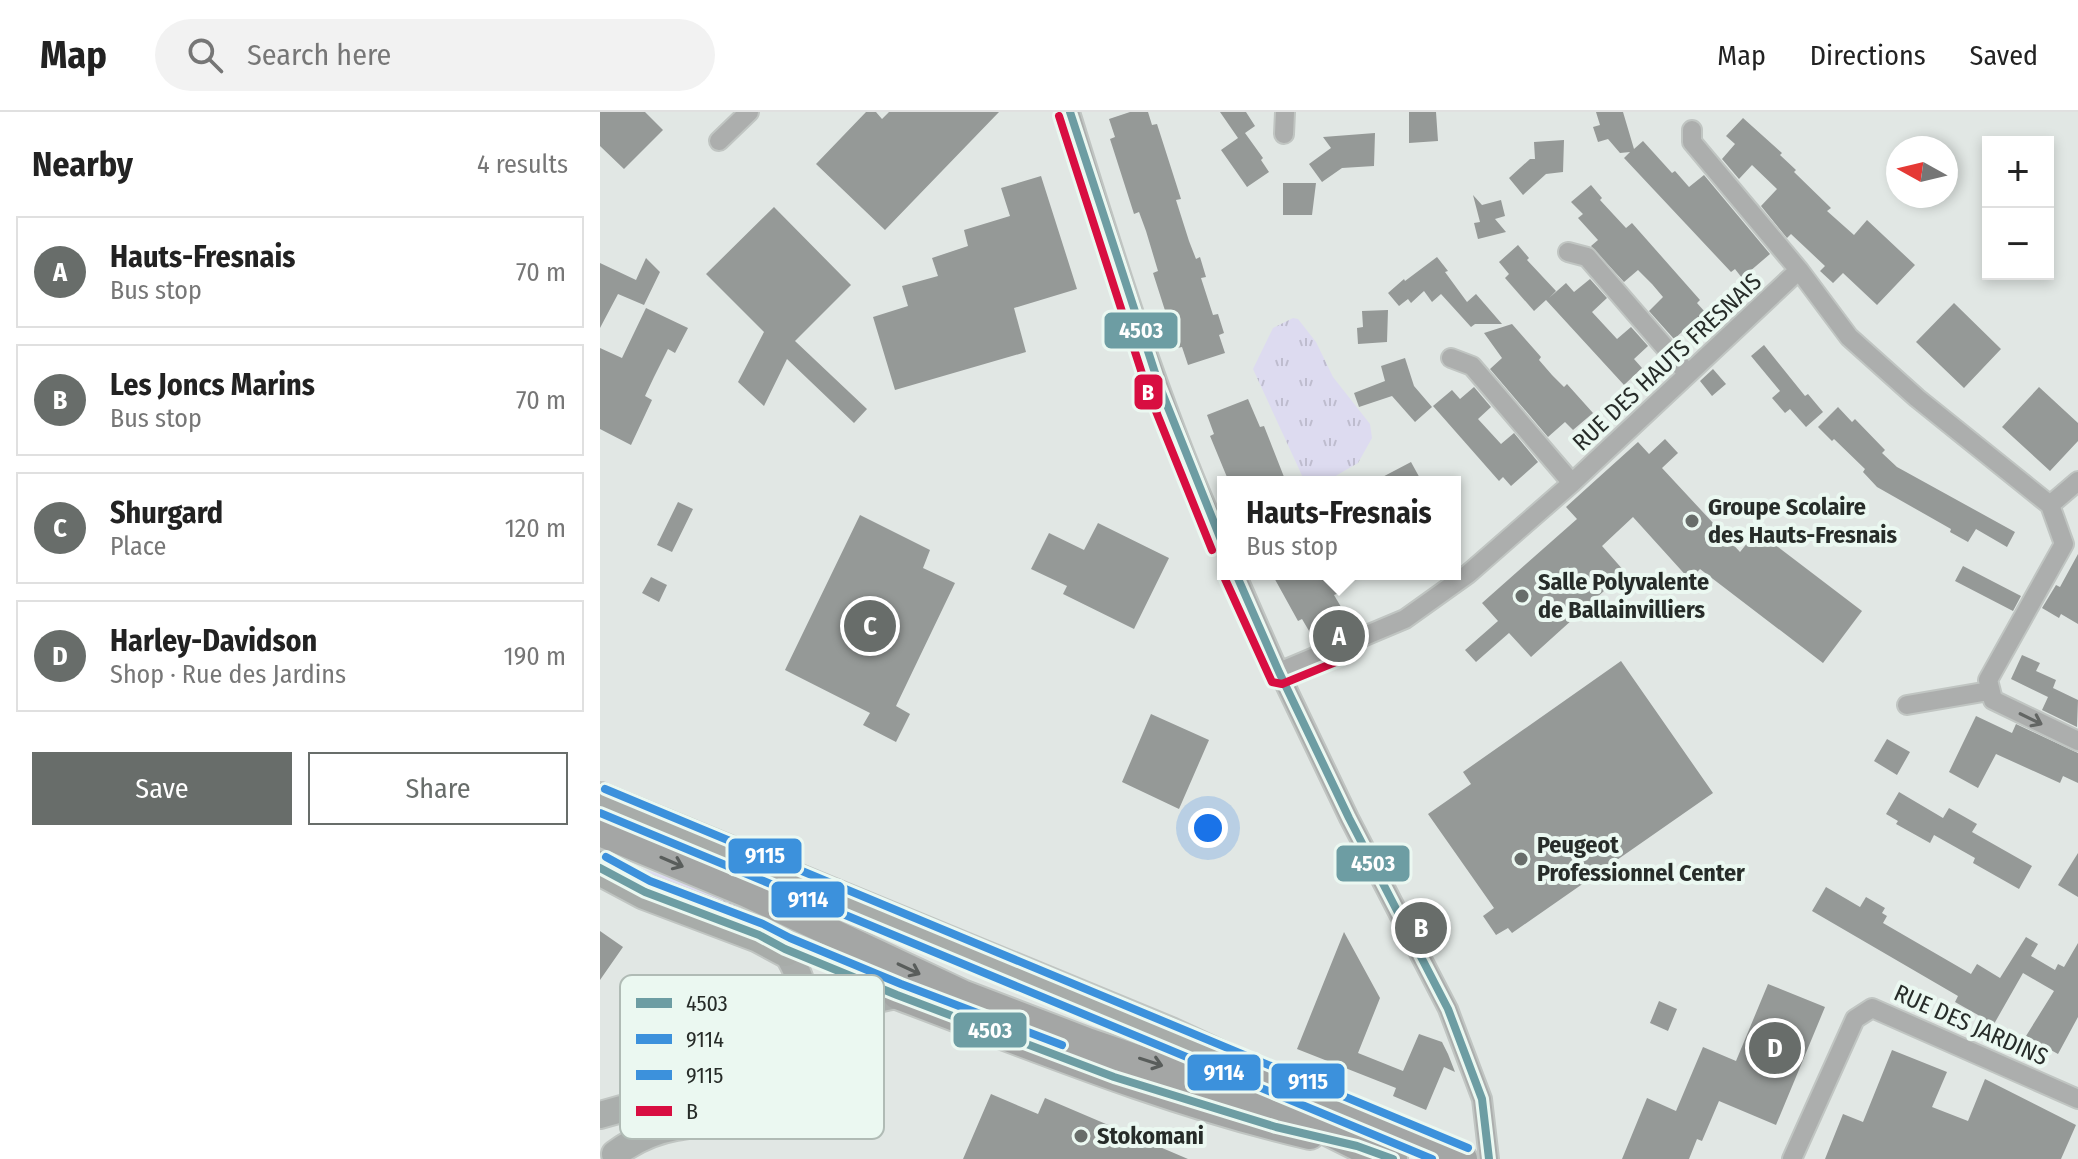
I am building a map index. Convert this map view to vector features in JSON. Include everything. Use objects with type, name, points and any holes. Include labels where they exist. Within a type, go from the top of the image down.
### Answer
[{"type":"highway","points":[[600,800],[1168,1034],[1237,1066]]},
{"type":"highway","points":[[600,868],[645,892],[759,935],[785,949]]},
{"type":"main road","points":[[600,832],[747,893],[962,994],[1090,1043],[1281,1108],[1357,1146]]},
{"type":"main road","points":[[897,995],[1114,1077],[1393,1159]]},
{"type":"main road","points":[[1237,1066],[1463,1159]]},
{"type":"street","points":[[719,141],[749,112]]},
{"type":"street","points":[[1070,112],[1129,303],[1193,479],[1217,532]]},
{"type":"street","points":[[1284,134],[1285,112]]},
{"type":"street","points":[[1692,130],[1692,142],[1799,270],[1849,337],[1917,398],[2050,505],[2064,544],[1988,680],[1989,691],[1993,700],[2078,741]]},
{"type":"street","points":[[1568,252],[1587,257],[1688,374]]},
{"type":"street","name":"RUE DES HAUTS FRESNAIS","points":[[1461,579],[1572,483],[1799,270]]},
{"type":"street","points":[[1451,358],[1472,366],[1572,483]]},
{"type":"street","points":[[2050,505],[2078,481]]},
{"type":"street","points":[[1239,580],[1355,829],[1448,1009],[1482,1099],[1489,1159]]},
{"type":"street","name":"RUE DES HAUTS FRESNAIS","points":[[1279,672],[1405,619],[1460,580]]},
{"type":"street","points":[[1907,705],[1989,691]]},
{"type":"street","points":[[785,949],[799,975]]},
{"type":"street","points":[[884,997],[897,995]]},
{"type":"street","name":"RUE DES JARDINS","points":[[1792,1159],[1855,1019],[1872,1008],[2078,1099]]},
{"type":"street","points":[[600,1115],[620,1109]]},
{"type":"street","points":[[600,1128],[612,1143],[615,1157],[636,1139]]},
{"type":"green space","points":[[1293,318],[1298,319],[1316,342],[1333,377],[1370,424],[1372,438],[1358,463],[1335,476],[1302,476],[1253,369],[1273,328]]},
{"type":"green space","points":[[640,868],[741,900],[994,1027],[884,982],[884,975],[867,975],[663,892],[636,874]]},
{"type":"building","points":[[600,112],[645,112],[663,130],[624,169],[600,146]]},
{"type":"building","points":[[866,112],[876,112],[882,119],[889,112],[999,112],[885,230],[816,164]]},
{"type":"building","points":[[1130,112],[1148,112],[1152,125],[1157,124],[1181,199],[1176,200],[1189,241],[1196,259],[1200,257],[1206,277],[1201,278],[1213,315],[1218,314],[1224,333],[1219,335],[1225,353],[1188,365],[1182,347],[1177,348],[1153,273],[1158,271],[1146,231],[1139,212],[1134,214],[1110,139],[1115,137],[1109,119]]},
{"type":"building","points":[[1220,112],[1246,112],[1255,126],[1245,133],[1269,172],[1247,187],[1221,150],[1238,138]]},
{"type":"building","points":[[1409,112],[1436,112],[1438,141],[1409,143]]},
{"type":"building","points":[[1596,112],[1623,112],[1634,149],[1643,141],[1689,187],[1704,175],[1770,254],[1742,278],[1735,269],[1731,272],[1624,158],[1630,152],[1620,153],[1608,139],[1598,142],[1593,127],[1600,125]]},
{"type":"building","points":[[1743,118],[1782,153],[1780,155],[1796,170],[1794,172],[1831,208],[1827,211],[1854,235],[1867,220],[1915,265],[1877,305],[1843,273],[1833,283],[1820,271],[1825,266],[1791,234],[1787,238],[1761,206],[1777,189],[1752,165],[1739,179],[1722,159],[1735,144],[1726,136]]},
{"type":"building","points":[[1375,133],[1374,166],[1342,168],[1322,182],[1309,164],[1331,148],[1323,137]]},
{"type":"building","points":[[1564,140],[1563,172],[1546,174],[1523,195],[1509,178],[1530,159],[1535,159],[1534,142]]},
{"type":"building","points":[[1041,176],[1077,289],[1014,308],[1026,352],[895,390],[873,317],[908,306],[902,286],[938,276],[932,258],[968,246],[964,230],[1010,216],[1001,188]]},
{"type":"building","points":[[1283,183],[1316,183],[1312,215],[1283,215]]},
{"type":"building","points":[[1591,185],[1602,198],[1600,200],[1626,228],[1632,223],[1700,300],[1697,303],[1705,312],[1674,339],[1649,311],[1663,297],[1652,284],[1638,270],[1624,282],[1591,246],[1598,240],[1578,218],[1583,214],[1571,202]]},
{"type":"building","points":[[1473,195],[1482,205],[1501,200],[1505,216],[1495,219],[1506,232],[1478,239],[1474,223],[1480,222]]},
{"type":"building","points":[[774,207],[851,285],[795,341],[867,409],[854,423],[787,359],[764,406],[738,382],[764,332],[706,274]]},
{"type":"building","points":[[1518,245],[1529,258],[1527,260],[1556,291],[1549,298],[1566,283],[1574,292],[1590,279],[1607,298],[1592,312],[1617,339],[1631,327],[1648,346],[1634,359],[1642,368],[1624,385],[1546,300],[1534,311],[1505,278],[1509,274],[1499,262]]},
{"type":"building","points":[[1437,257],[1467,302],[1476,294],[1502,324],[1475,324],[1471,327],[1441,294],[1432,302],[1424,291],[1411,303],[1408,299],[1399,306],[1388,293]]},
{"type":"building","points":[[646,258],[660,272],[644,305],[618,294],[600,328],[600,263],[636,280]]},
{"type":"building","points":[[1954,303],[2001,349],[1964,388],[1916,342]]},
{"type":"building","points":[[646,308],[688,328],[675,353],[668,349],[654,377],[645,396],[652,400],[631,445],[600,429],[600,348],[622,358]]},
{"type":"building","points":[[1388,310],[1387,342],[1358,344],[1357,328],[1363,327],[1362,311]]},
{"type":"building","points":[[1512,324],[1541,357],[1539,360],[1552,375],[1564,387],[1567,384],[1593,413],[1573,430],[1565,422],[1548,437],[1490,369],[1502,358],[1484,333]]},
{"type":"building","points":[[1764,345],[1805,396],[1808,394],[1823,412],[1806,427],[1790,409],[1785,413],[1772,398],[1780,391],[1751,356]]},
{"type":"building","points":[[1405,358],[1414,386],[1432,407],[1415,422],[1392,396],[1359,407],[1354,393],[1385,381],[1381,366]]},
{"type":"building","points":[[1713,369],[1726,384],[1712,396],[1700,381]]},
{"type":"building","points":[[1474,387],[1491,407],[1478,419],[1501,444],[1514,433],[1538,462],[1511,486],[1503,477],[1499,481],[1433,406],[1452,390],[1460,399]]},
{"type":"building","points":[[2039,387],[2078,423],[2078,441],[2050,471],[2002,427]]},
{"type":"building","points":[[1248,399],[1260,427],[1264,426],[1284,476],[1227,476],[1210,436],[1214,434],[1207,415]]},
{"type":"building","points":[[1838,407],[1852,422],[1855,419],[1897,467],[2015,532],[2007,547],[1976,529],[1968,542],[1877,487],[1863,472],[1865,469],[1818,427]]},
{"type":"building","points":[[1665,439],[1678,453],[1662,468],[1740,552],[1757,531],[1862,611],[1823,663],[1700,569],[1690,580],[1633,517],[1602,546],[1625,572],[1531,657],[1509,633],[1476,662],[1465,650],[1498,621],[1482,603],[1577,519],[1566,507],[1638,442],[1649,454]]},
{"type":"building","points":[[1411,462],[1419,476],[1384,476]]},
{"type":"building","points":[[678,502],[693,509],[672,552],[657,545]]},
{"type":"building","points":[[860,515],[930,550],[923,568],[955,583],[896,706],[910,714],[896,742],[863,725],[870,713],[785,670]]},
{"type":"building","points":[[1098,523],[1169,558],[1134,629],[1063,594],[1067,586],[1031,569],[1049,533],[1084,550]]},
{"type":"building","points":[[2078,554],[2078,624],[2042,608],[2056,585],[2060,587]]},
{"type":"building","points":[[1963,566],[2021,596],[2013,611],[1955,581]]},
{"type":"building","points":[[651,577],[667,585],[659,602],[642,593]]},
{"type":"building","points":[[1275,580],[1337,580],[1341,587],[1337,589],[1339,593],[1334,595],[1347,617],[1312,636],[1302,619],[1298,621]]},
{"type":"building","points":[[2022,655],[2040,663],[2036,671],[2056,680],[2053,688],[2078,700],[2077,727],[2042,710],[2048,697],[2011,679]]},
{"type":"building","points":[[1621,661],[1713,793],[1512,933],[1508,928],[1496,935],[1483,916],[1494,908],[1428,814],[1471,784],[1463,772]]},
{"type":"building","points":[[1151,714],[1209,740],[1179,809],[1122,782]]},
{"type":"building","points":[[1976,716],[2012,733],[2016,724],[2078,753],[2078,783],[2063,776],[2060,783],[1996,754],[1978,788],[1949,772]]},
{"type":"building","points":[[1887,739],[1910,752],[1897,775],[1874,761]]},
{"type":"building","points":[[1899,792],[1943,818],[1949,808],[1977,824],[1972,832],[2032,866],[2019,889],[1973,863],[1975,858],[1934,835],[1930,843],[1896,824],[1898,821],[1886,814]]},
{"type":"building","points":[[2078,853],[2078,897],[2058,885]]},
{"type":"building","points":[[1826,887],[1860,907],[1866,897],[1885,908],[1882,913],[1887,916],[1883,923],[1971,974],[1977,964],[2000,978],[2026,937],[2038,944],[2031,956],[2055,970],[2058,964],[2064,967],[2078,943],[2078,1017],[2058,1054],[2026,1036],[2054,991],[2023,973],[1994,1024],[1955,1002],[1958,996],[1812,911]]},
{"type":"building","points":[[600,931],[623,947],[600,980]]},
{"type":"building","points":[[1344,932],[1380,998],[1358,1053],[1403,1071],[1419,1034],[1442,1042],[1448,1054],[1455,1072],[1444,1067],[1426,1110],[1393,1096],[1396,1088],[1297,1049]]},
{"type":"building","points":[[1768,984],[1825,1007],[1776,1125],[1719,1101],[1702,1141],[1697,1139],[1689,1159],[1622,1159],[1647,1098],[1676,1111],[1703,1047],[1736,1061]]},
{"type":"building","points":[[1659,1001],[1677,1009],[1668,1031],[1650,1023]]},
{"type":"building","points":[[1892,1050],[1947,1072],[1932,1107],[1968,1121],[1985,1079],[2076,1125],[2061,1159],[1825,1159],[1843,1114],[1863,1122]]},
{"type":"building","name":"Stokomani","points":[[991,1094],[1038,1114],[1045,1098],[1188,1159],[963,1159]]},
{"type":"transit line","name":"4503","points":[[1070,112],[1159,385],[1217,530]]},
{"type":"transit line","name":"B","points":[[1059,116],[1147,389],[1212,550]]},
{"type":"transit line","name":"B","points":[[1225,580],[1272,682],[1282,684],[1343,659]]},
{"type":"transit line","name":"4503","points":[[1239,580],[1349,818],[1448,1009],[1482,1099],[1489,1159]]},
{"type":"transit line","name":"9115","points":[[605,789],[1468,1148]]},
{"type":"transit line","name":"9114","points":[[600,813],[1432,1159]]},
{"type":"transit line","name":"9115","points":[[606,857],[650,881],[763,924],[879,975]]},
{"type":"transit line","name":"4503","points":[[600,868],[645,892],[759,935],[848,975]]},
{"type":"transit line","name":"9115","points":[[884,977],[1062,1045]]},
{"type":"transit line","name":"4503","points":[[884,990],[1114,1077],[1393,1159]]},
{"type":"place","name":"Groupe Scolaire des Hauts-Fresnais","points":[[1692,521]]},
{"type":"place","name":"Salle Polyvalente de Ballainvilliers","points":[[1522,596]]},
{"type":"place","name":"Shurgard","points":[[870,626]]},
{"type":"place","name":"Hauts-Fresnais","points":[[1339,636]]},
{"type":"place","name":"Peugeot Professionnel Center","points":[[1521,859]]},
{"type":"place","name":"Les Joncs Marins","points":[[1421,928]]},
{"type":"place","name":"Harley-Davidson","points":[[1775,1048]]},
{"type":"place","name":"Stokomani","points":[[1081,1136]]}]
